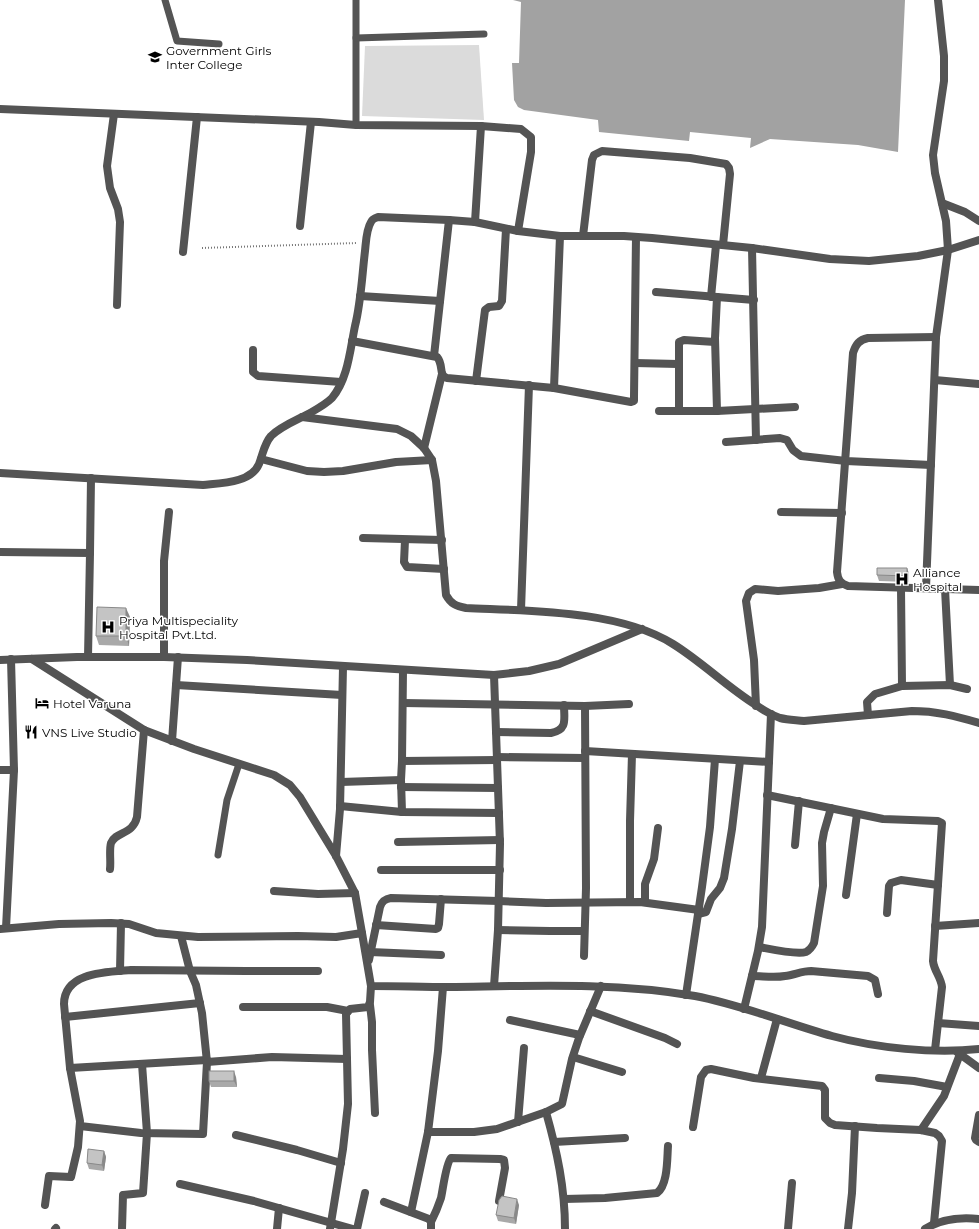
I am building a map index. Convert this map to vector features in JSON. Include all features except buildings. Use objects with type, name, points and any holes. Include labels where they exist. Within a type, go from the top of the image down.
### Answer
[{"type":"street","points":[[926,588],[936,337],[948,250],[946,221],[935,173],[933,155],[934,140],[944,81],[944,56],[938,0]]},
{"type":"street","points":[[0,109],[356,125],[481,126],[521,129],[531,137],[531,152],[518,231]]},
{"type":"street","points":[[114,114],[107,166],[109,182],[118,209],[120,222],[117,305]]},
{"type":"street","points":[[183,252],[197,117]]},
{"type":"street","points":[[300,226],[311,122]]},
{"type":"street","points":[[475,222],[481,126]]},
{"type":"street","points":[[583,236],[592,160],[594,155],[602,151],[690,158],[726,164],[729,168],[730,186],[720,245],[714,297],[717,411]]},
{"type":"street","points":[[942,203],[965,212],[979,221]]},
{"type":"street","points":[[0,473],[203,485],[227,483],[247,477],[256,471],[267,442],[271,436],[280,429],[321,407],[331,399],[344,376],[358,316],[366,243],[370,223],[373,219],[378,217],[475,222],[518,231],[560,236],[636,237],[752,248],[830,259],[870,261],[912,257],[948,250],[979,240]]},
{"type":"street","points":[[434,356],[449,220]]},
{"type":"street","points":[[476,381],[485,310],[490,307],[499,306],[502,301],[506,229]]},
{"type":"street","points":[[554,388],[560,236]]},
{"type":"street","points":[[442,374],[443,377],[447,378],[554,388],[631,402],[634,401],[636,237]]},
{"type":"street","points":[[752,248],[756,440]]},
{"type":"street","points":[[656,292],[754,300]]},
{"type":"street","points":[[360,296],[440,301]]},
{"type":"street","points":[[842,584],[838,579],[837,572],[853,353],[856,344],[861,340],[868,338],[936,337]]},
{"type":"street","points":[[679,411],[678,345],[680,341],[715,342]]},
{"type":"street","points":[[352,342],[434,356],[441,362],[442,374],[424,448]]},
{"type":"street","points":[[253,350],[253,372],[258,376],[341,382]]},
{"type":"street","points":[[635,363],[678,364]]},
{"type":"street","points":[[935,380],[979,384]]},
{"type":"street","points":[[521,610],[529,385]]},
{"type":"street","points":[[659,411],[717,411],[795,407]]},
{"type":"street","points":[[302,417],[397,429],[411,436],[424,448],[432,460],[436,481],[446,595],[450,603],[466,608],[521,610],[596,618],[642,629],[673,644],[756,706],[787,720],[804,721],[912,711],[929,711],[944,713],[979,723]]},
{"type":"street","points":[[726,442],[783,438],[788,440],[796,453],[802,456],[846,461],[931,465]]},
{"type":"street","points":[[261,460],[307,471],[324,472],[343,471],[396,462],[432,460]]},
{"type":"street","points":[[88,657],[91,478]]},
{"type":"street","points":[[164,657],[164,561],[169,512]]},
{"type":"street","points":[[781,512],[842,513]]},
{"type":"street","points":[[363,538],[442,540]]},
{"type":"street","points":[[405,540],[404,562],[407,567],[444,569]]},
{"type":"street","points":[[0,552],[90,553]]},
{"type":"street","points":[[756,706],[754,660],[746,601],[748,593],[755,589],[778,591],[819,588],[842,584],[848,586],[979,590]]},
{"type":"street","points":[[900,588],[902,686]]},
{"type":"street","points":[[945,589],[950,685]]},
{"type":"street","points":[[0,660],[88,657],[178,657],[494,676],[529,671],[559,664],[642,629]]},
{"type":"street","points":[[172,741],[178,657]]},
{"type":"street","points":[[32,658],[144,730],[172,741],[274,775],[290,785],[300,797],[336,856],[354,893],[371,986],[370,1005],[372,1022],[375,1113]]},
{"type":"street","points":[[11,659],[14,770],[3,929],[59,924],[111,922],[129,924],[156,932],[198,937],[336,937],[362,933]]},
{"type":"street","points":[[336,856],[341,782],[343,667]]},
{"type":"street","points":[[402,670],[402,812]]},
{"type":"street","points":[[494,676],[500,840],[498,930],[494,986]]},
{"type":"street","points":[[176,685],[342,695]]},
{"type":"street","points":[[868,715],[867,702],[875,694],[902,686],[950,685],[967,689]]},
{"type":"street","points":[[402,703],[585,706],[629,704]]},
{"type":"street","points":[[496,732],[558,732],[562,730],[564,705]]},
{"type":"street","points":[[584,956],[586,902],[585,706]]},
{"type":"street","points":[[744,1008],[759,947],[762,927],[771,714]]},
{"type":"street","points":[[110,868],[111,843],[117,836],[134,827],[137,817],[144,730]]},
{"type":"street","points":[[402,760],[497,759],[632,754],[769,762]]},
{"type":"street","points":[[630,902],[632,754]]},
{"type":"street","points":[[686,995],[710,827],[715,759]]},
{"type":"street","points":[[368,965],[380,906],[385,899],[391,898],[499,900],[546,903],[645,902],[706,912],[711,899],[722,884],[732,829],[740,760]]},
{"type":"street","points":[[0,770],[14,770]]},
{"type":"street","points":[[341,782],[401,783],[498,788]]},
{"type":"street","points":[[768,795],[883,819],[940,822],[942,827],[933,961],[934,970],[941,979],[942,987],[935,1050]]},
{"type":"street","points":[[795,845],[799,801]]},
{"type":"street","points":[[340,806],[402,812],[499,813]]},
{"type":"street","points":[[759,947],[799,953],[806,952],[814,943],[823,886],[822,843],[831,808]]},
{"type":"street","points":[[846,894],[857,814]]},
{"type":"street","points":[[645,902],[645,884],[654,859],[658,828]]},
{"type":"street","points":[[398,842],[500,840]]},
{"type":"street","points":[[381,870],[500,870]]},
{"type":"street","points":[[887,913],[889,886],[891,883],[900,880],[938,886]]},
{"type":"street","points":[[274,891],[318,894],[354,893]]},
{"type":"street","points":[[376,925],[436,929],[439,924],[441,899]]},
{"type":"street","points":[[935,926],[979,923]]},
{"type":"street","points":[[120,971],[121,924]]},
{"type":"street","points":[[498,930],[584,931]]},
{"type":"street","points":[[80,1126],[147,1134],[202,1134],[207,1061],[200,1003],[181,936]]},
{"type":"street","points":[[370,952],[441,955]]},
{"type":"street","points":[[45,1205],[49,1176],[71,1177],[78,1147],[80,1126],[78,1105],[70,1068],[64,996],[72,983],[86,977],[120,971],[318,970]]},
{"type":"street","points":[[752,976],[776,977],[803,972],[868,976],[875,980],[878,994]]},
{"type":"street","points":[[371,986],[443,987],[552,985],[601,986],[654,991],[686,995],[725,1003],[834,1036],[883,1046],[958,1053],[979,1049]]},
{"type":"street","points":[[428,1132],[474,1132],[497,1129],[546,1112],[562,1104],[573,1057],[580,1035],[601,986]]},
{"type":"street","points":[[411,1212],[428,1132],[438,1051],[443,987]]},
{"type":"street","points":[[66,1017],[200,1003]]},
{"type":"street","points":[[242,1007],[327,1007],[348,1011],[366,1008],[370,1005]]},
{"type":"street","points":[[331,1226],[341,1163],[348,1104],[346,1014],[348,1011]]},
{"type":"street","points":[[590,1011],[665,1038],[677,1044]]},
{"type":"street","points":[[761,1078],[777,1019]]},
{"type":"street","points":[[510,1020],[580,1035]]},
{"type":"street","points":[[938,1023],[979,1026]]},
{"type":"street","points":[[518,1122],[524,1048]]},
{"type":"street","points":[[958,1053],[979,1068]]},
{"type":"street","points":[[921,1130],[944,1096],[958,1053]]},
{"type":"street","points":[[573,1057],[622,1072]]},
{"type":"street","points":[[70,1068],[272,1058],[347,1059]]},
{"type":"street","points":[[122,1229],[123,1195],[143,1194],[147,1134],[142,1064]]},
{"type":"street","points":[[693,1127],[701,1077],[706,1070],[711,1069],[761,1078],[822,1086],[825,1090],[825,1114],[827,1121],[835,1125],[921,1130],[935,1133],[939,1136],[942,1141],[934,1223]]},
{"type":"street","points":[[880,1078],[914,1081],[948,1087]]},
{"type":"street","points":[[546,1112],[558,1154],[564,1199],[565,1229]]},
{"type":"street","points":[[979,1116],[975,1138],[979,1142]]},
{"type":"street","points":[[848,1229],[852,1194],[855,1126]]},
{"type":"street","points":[[236,1135],[341,1163]]},
{"type":"street","points":[[554,1142],[625,1138]]},
{"type":"street","points":[[564,1199],[612,1198],[657,1194],[662,1188],[664,1181],[668,1146]]},
{"type":"street","points":[[431,1226],[437,1211],[445,1182],[448,1163],[451,1158],[504,1160],[505,1168],[499,1201]]},
{"type":"street","points":[[788,1229],[792,1183]]},
{"type":"street","points":[[180,1184],[254,1201],[331,1226],[353,1229]]},
{"type":"street","points":[[357,1229],[365,1193]]},
{"type":"street","points":[[384,1202],[429,1218],[431,1226]]},
{"type":"street","points":[[277,1229],[279,1208]]},
{"type":"street","points":[[925,1229],[934,1223],[952,1219],[969,1218],[979,1220]]},
{"type":"lane","points":[[165,0],[177,41],[219,44]]},
{"type":"lane","points":[[356,0],[356,125]]},
{"type":"lane","points":[[356,38],[484,34]]},
{"type":"lane","points":[[218,855],[227,800],[239,764]]},
{"type":"path","points":[[202,248],[366,243]]},
{"type":"shaded area","points":[[513,0],[905,0],[898,152],[858,145],[770,139],[750,148],[751,138],[690,132],[689,141],[599,132],[598,120],[524,110],[518,107],[514,100],[512,63],[519,63],[521,2]]},
{"type":"shaded area","points":[[479,45],[484,120],[362,116],[365,46]]},
{"type":"place","name":"Government Girls Inter College","points":[[155,57]]},
{"type":"place","name":"Alliance Hospital","points":[[902,579]]},
{"type":"place","name":"Priya Multispeciality Hospital Pvt.Ltd.","points":[[108,627]]},
{"type":"place","name":"Hotel Varuna","points":[[42,703]]},
{"type":"place","name":"VNS Live Studio","points":[[31,732]]}]
